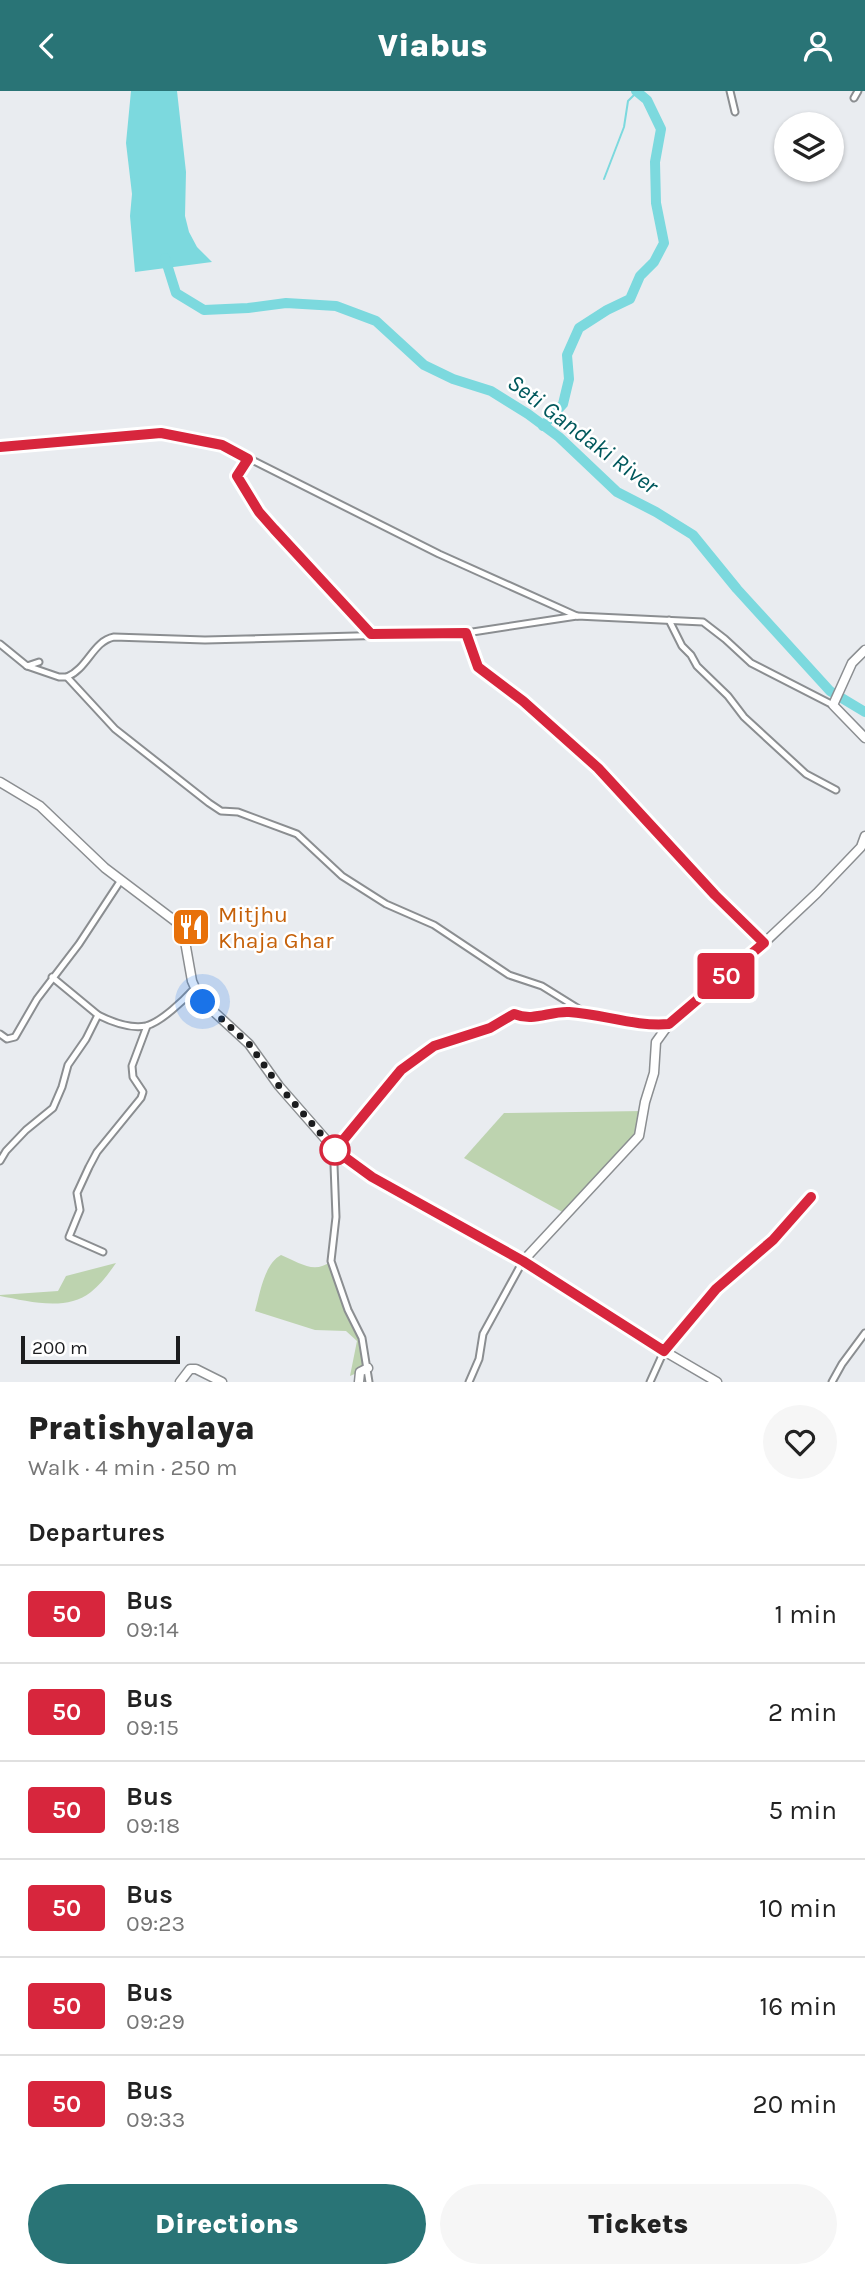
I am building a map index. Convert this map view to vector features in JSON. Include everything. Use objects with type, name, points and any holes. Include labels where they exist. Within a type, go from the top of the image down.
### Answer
[{"type":"main road","points":[[865,650],[852,663],[833,705],[865,739]]},
{"type":"main road","points":[[0,782],[40,806],[79,845],[181,927],[194,989],[203,1002],[249,1044],[279,1086],[335,1150],[372,1177],[523,1261],[717,1382]]},
{"type":"main road","points":[[523,1261],[639,1136],[654,1073],[656,1042],[669,1024],[764,943],[858,851],[865,836]]},
{"type":"main road","points":[[359,1382],[360,1372],[368,1368]]},
{"type":"main road","points":[[180,1382],[190,1369],[196,1369],[222,1382]]},
{"type":"street","points":[[730,91],[735,112]]},
{"type":"street","points":[[854,98],[858,91]]},
{"type":"street","points":[[0,447],[161,433],[222,445],[439,554],[577,616]]},
{"type":"street","points":[[248,459],[237,476],[259,512],[371,634]]},
{"type":"street","points":[[0,644],[27,666],[59,677],[67,677],[81,668],[102,641],[114,636],[205,640],[466,633],[577,616],[703,622],[751,663],[833,705]]},
{"type":"street","points":[[669,620],[682,646],[700,670],[729,696],[744,717],[806,774],[835,790]]},
{"type":"street","points":[[466,633],[478,667],[523,701],[598,768],[715,895],[764,943]]},
{"type":"street","points":[[27,666],[39,662]]},
{"type":"street","points":[[67,677],[115,729],[221,811],[239,812],[298,834],[342,876],[386,904],[434,925],[509,975],[542,986],[587,1014]]},
{"type":"street","points":[[0,1034],[7,1039],[15,1037],[37,999],[79,944],[121,880]]},
{"type":"street","points":[[52,977],[98,1015],[127,1025],[147,1026]]},
{"type":"street","points":[[103,1252],[69,1237],[80,1210],[77,1193],[97,1153],[141,1098],[143,1092],[133,1077],[132,1066],[147,1026],[172,1009],[194,989]]},
{"type":"street","points":[[369,1382],[362,1338],[348,1310],[331,1261],[336,1217],[335,1150],[401,1070],[434,1046],[490,1028],[514,1014],[525,1019],[565,1012],[650,1026],[669,1024]]},
{"type":"street","points":[[0,1161],[26,1130],[53,1108],[68,1065],[98,1015]]},
{"type":"street","points":[[650,1382],[664,1351],[716,1289],[773,1240],[811,1197]]},
{"type":"street","points":[[468,1382],[479,1359],[483,1334],[523,1261]]},
{"type":"street","points":[[832,1382],[865,1332]]},
{"type":"green space","points":[[643,1111],[641,1130],[566,1214],[464,1158],[504,1113]]},
{"type":"green space","points":[[281,1255],[312,1267],[319,1267],[331,1261],[362,1338],[368,1368],[350,1376],[357,1341],[346,1331],[315,1330],[255,1311],[270,1265]]},
{"type":"green space","points":[[116,1263],[91,1292],[70,1302],[35,1302],[0,1296],[58,1291],[66,1276]]},
{"type":"water","points":[[131,91],[177,91],[186,172],[185,216],[197,247],[212,262],[135,272],[130,216],[132,194],[126,143]]},
{"type":"waterway","points":[[543,426],[563,404],[569,379],[567,355],[579,328],[630,299],[640,276],[654,262],[664,243],[656,203],[655,162],[661,129],[647,100],[636,91]]},
{"type":"waterway","points":[[604,179],[624,127],[628,101],[637,92]]},
{"type":"waterway","name":"Seti Gandaki River","points":[[165,258],[176,293],[204,310],[286,303],[336,306],[376,321],[424,365],[453,379],[491,391],[528,414],[559,437],[617,492],[693,535],[737,589],[830,691],[865,712]]},
{"type":"bus line","name":"50","points":[[0,447],[161,433],[222,445],[248,459],[237,476],[259,512],[371,634],[466,633],[478,667],[523,701],[598,768],[715,895],[764,943],[669,1024],[650,1026],[565,1012],[525,1019],[514,1014],[490,1028],[434,1046],[401,1070],[335,1150],[372,1177],[523,1261],[664,1351],[716,1289],[773,1240],[811,1197]]},
{"type":"place","name":"Mitjhu Khaja Ghar","points":[[191,927]]},
{"type":"route","points":[[203,1002],[249,1044],[279,1086],[335,1150]]}]
